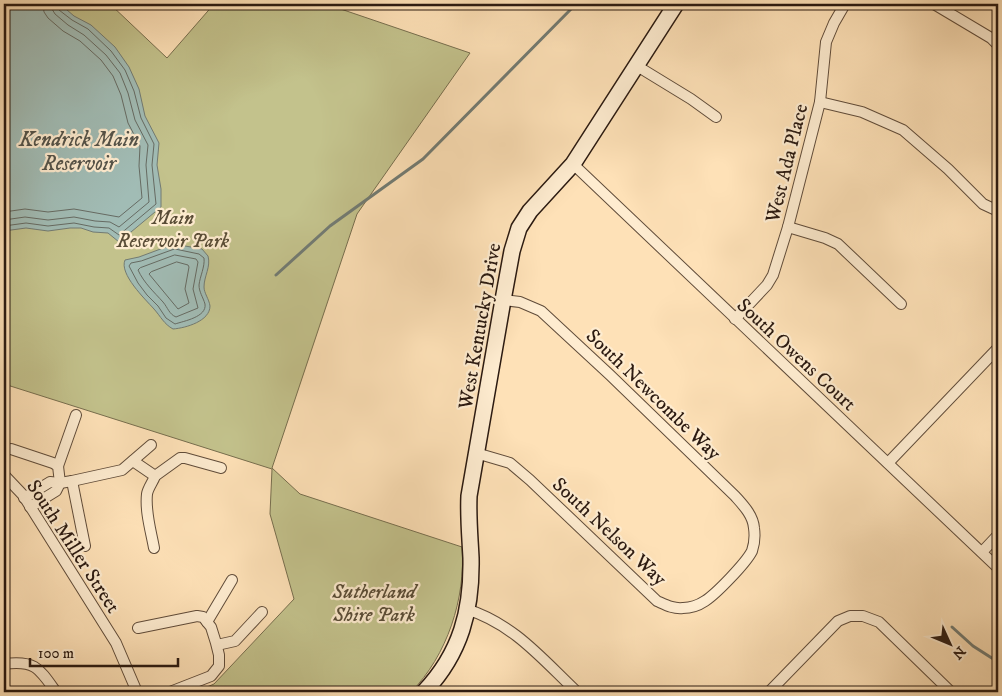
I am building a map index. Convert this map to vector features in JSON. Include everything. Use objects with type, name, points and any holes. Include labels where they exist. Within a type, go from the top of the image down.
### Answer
[{"type":"street","name":"West Kentucky Drive","points":[[424,692],[443,670],[455,649],[465,623],[471,564],[468,508],[503,300],[512,252],[519,228],[530,211],[573,164],[676,4]]},
{"type":"street","name":"West Ada Place","points":[[735,319],[767,285],[773,275],[788,227],[820,102],[826,42],[845,4]]},
{"type":"street","points":[[934,4],[998,44]]},
{"type":"street","points":[[637,66],[691,99],[716,117]]},
{"type":"street","points":[[820,102],[862,112],[903,130],[948,169],[983,204],[998,211]]},
{"type":"street","name":"South Owens Court","points":[[573,164],[998,568]]},
{"type":"street","points":[[788,227],[826,238],[838,244],[902,304]]},
{"type":"street","name":"South Newcombe Way","points":[[503,300],[520,302],[541,311],[610,375],[745,507],[752,519],[754,539]]},
{"type":"street","points":[[888,463],[998,348]]},
{"type":"street","points":[[30,507],[56,491],[60,483],[58,466],[76,415]]},
{"type":"street","points":[[24,498],[50,482],[72,481],[122,470],[151,445]]},
{"type":"street","points":[[11,449],[44,459],[58,466]]},
{"type":"street","name":"South Nelson Way","points":[[476,453],[510,463],[537,486],[658,601],[672,608],[683,608],[705,601],[724,584],[748,557],[753,549],[754,539]]},
{"type":"street","points":[[154,548],[147,510],[147,491],[153,484],[155,476],[180,458],[221,468]]},
{"type":"street","points":[[133,461],[155,476]]},
{"type":"street","name":"South Miller Street","points":[[4,475],[24,498],[116,643],[137,692]]},
{"type":"street","points":[[72,481],[85,546]]},
{"type":"street","points":[[982,552],[998,536]]},
{"type":"street","points":[[207,622],[232,580]]},
{"type":"street","points":[[466,609],[500,623],[520,637],[577,692]]},
{"type":"street","points":[[217,645],[235,642],[262,612]]},
{"type":"street","points":[[138,628],[197,616],[203,617],[207,622],[220,655],[219,666],[211,676],[170,692]]},
{"type":"street","points":[[769,692],[838,621],[850,616],[863,616],[879,622],[951,692]]},
{"type":"street","points":[[4,664],[20,662],[31,665],[43,674],[56,692]]},
{"type":"green space","name":"Main Reservoir Park","points":[[4,4],[110,4],[167,58],[214,4],[326,4],[470,53],[357,214],[272,468],[300,494],[462,547],[461,586],[452,625],[435,661],[424,678],[411,692],[195,692],[214,684],[294,599],[270,514],[272,469],[4,384]]},
{"type":"water","name":"Kendrick Main Reservoir","points":[[4,4],[60,4],[74,16],[91,25],[115,47],[129,67],[139,89],[145,116],[159,143],[157,165],[161,189],[161,207],[119,242],[108,233],[93,232],[81,228],[48,231],[26,228],[4,231]]},
{"type":"water","points":[[174,244],[202,249],[208,256],[209,264],[204,287],[210,306],[209,311],[202,320],[173,329],[165,323],[139,293],[129,279],[124,266],[125,260]]},
{"type":"waterway","points":[[276,275],[330,226],[423,159],[576,4]]},
{"type":"waterway","points":[[952,627],[973,646],[998,662]]},
{"type":"park label","name":"Sutherland Shire Park","points":[[374,602]]}]
